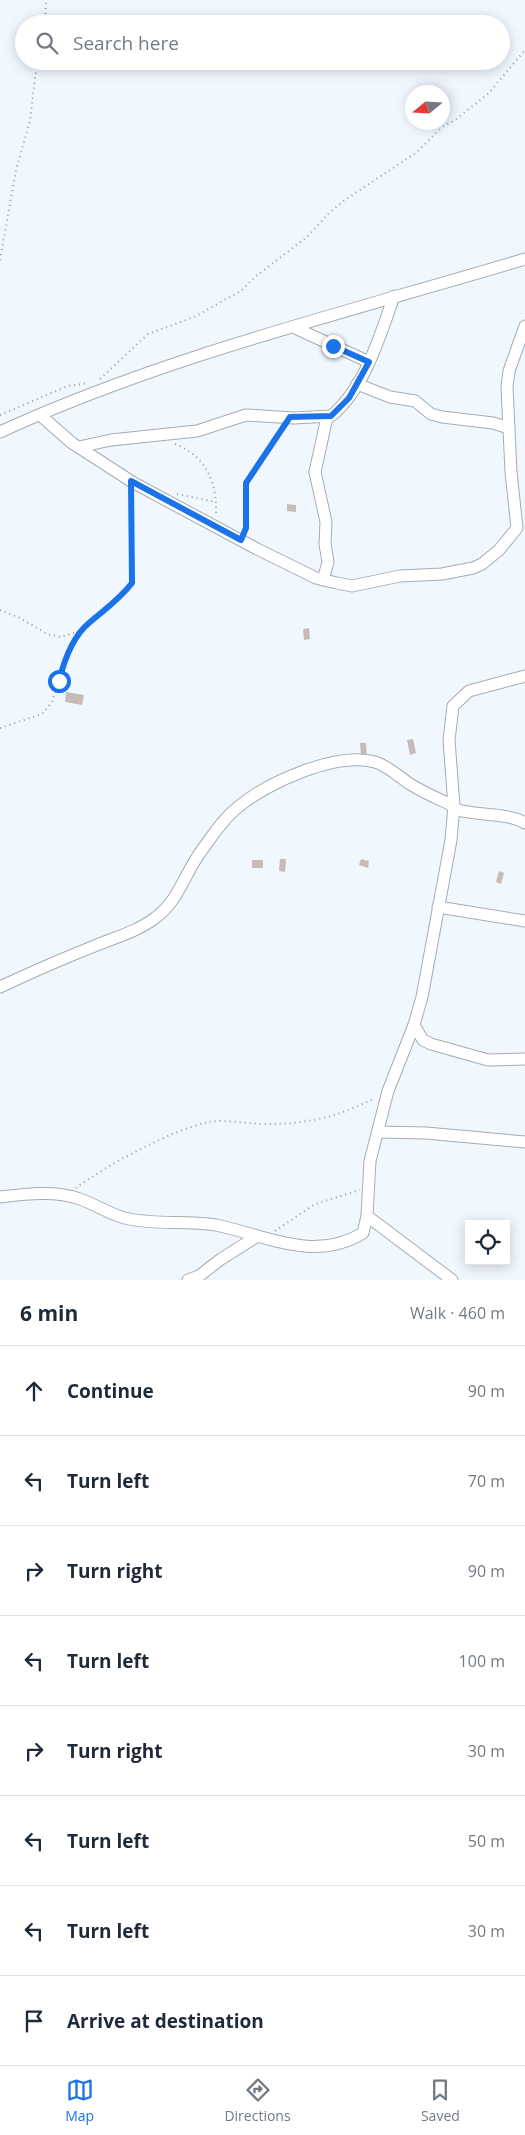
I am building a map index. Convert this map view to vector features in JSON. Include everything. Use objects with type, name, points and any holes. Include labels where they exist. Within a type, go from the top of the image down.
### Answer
[{"type":"street","points":[[0,432],[134,378],[292,327],[525,259]]},
{"type":"street","points":[[79,447],[112,440],[197,431],[246,415],[327,417],[340,409],[357,384],[369,362],[394,296]]},
{"type":"street","points":[[40,415],[54,429],[131,481],[214,527],[323,580],[352,586],[400,576],[442,574],[473,568],[491,556],[516,532],[519,498],[509,428],[507,399],[509,371],[525,326]]},
{"type":"street","points":[[292,327],[369,362]]},
{"type":"street","points":[[357,384],[390,397],[415,401],[431,414],[442,417],[493,422],[509,428]]},
{"type":"street","points":[[323,580],[328,562],[325,544],[326,522],[315,472],[327,417]]},
{"type":"street","points":[[0,1197],[51,1193],[80,1199],[105,1212],[127,1219],[155,1223],[182,1221],[216,1226],[287,1246],[318,1247],[340,1244],[363,1233],[367,1216],[370,1161],[388,1091],[414,1025],[451,840],[454,808],[449,740],[453,706],[469,690],[525,676]]},
{"type":"street","points":[[0,987],[48,964],[138,929],[156,918],[172,903],[197,857],[221,824],[238,807],[261,791],[308,768],[350,761],[373,762],[382,765],[412,785],[454,808],[483,816],[510,817],[525,823]]},
{"type":"street","points":[[438,907],[525,921]]},
{"type":"street","points":[[414,1025],[423,1040],[476,1058],[488,1060],[525,1059]]},
{"type":"street","points":[[378,1132],[426,1133],[525,1142]]},
{"type":"street","points":[[367,1216],[452,1280]]},
{"type":"street","points":[[188,1280],[199,1276],[221,1258],[260,1238]]},
{"type":"path","points":[[46,0],[46,15]]},
{"type":"path","points":[[510,68],[525,50]]},
{"type":"path","points":[[0,260],[16,170],[30,121],[36,70]]},
{"type":"path","points":[[98,381],[148,334],[194,317],[241,291],[255,277],[307,237],[344,200],[417,152],[442,127],[455,120],[489,93],[508,70]]},
{"type":"path","points":[[0,415],[68,386],[90,383]]},
{"type":"path","points":[[241,540],[246,528],[246,483],[290,417]]},
{"type":"path","points":[[171,443],[192,453],[207,469],[214,484],[216,502],[214,527]]},
{"type":"path","points":[[0,610],[51,636],[60,637],[80,632],[110,608],[132,583],[131,481]]},
{"type":"path","points":[[171,493],[216,502]]},
{"type":"path","points":[[0,728],[42,714],[52,702],[64,664],[80,632]]},
{"type":"path","points":[[66,1196],[111,1165],[178,1131],[210,1122],[267,1124],[320,1120],[347,1112],[388,1091]]},
{"type":"path","points":[[260,1238],[307,1208],[327,1199],[369,1187]]},
{"type":"building","points":[[287,504],[296,505],[296,512],[287,511]]},
{"type":"building","points":[[309,628],[310,639],[304,640],[303,629]]},
{"type":"building","points":[[66,692],[84,695],[82,705],[65,702]]},
{"type":"building","points":[[413,739],[416,753],[410,755],[407,740]]},
{"type":"building","points":[[360,743],[366,743],[367,756],[361,756]]},
{"type":"building","points":[[280,859],[286,859],[285,872],[279,871]]},
{"type":"building","points":[[361,859],[369,861],[368,868],[359,865]]},
{"type":"building","points":[[252,860],[263,860],[263,868],[252,868]]},
{"type":"building","points":[[499,871],[504,873],[501,884],[496,882]]},
{"type":"route","points":[[59,681],[64,664],[80,632],[84,630],[88,623],[110,608],[132,583],[130,543],[131,481],[241,540],[246,528],[246,483],[251,472],[268,450],[276,435],[290,417],[327,417],[340,409],[349,398],[369,362],[333,346]]}]
